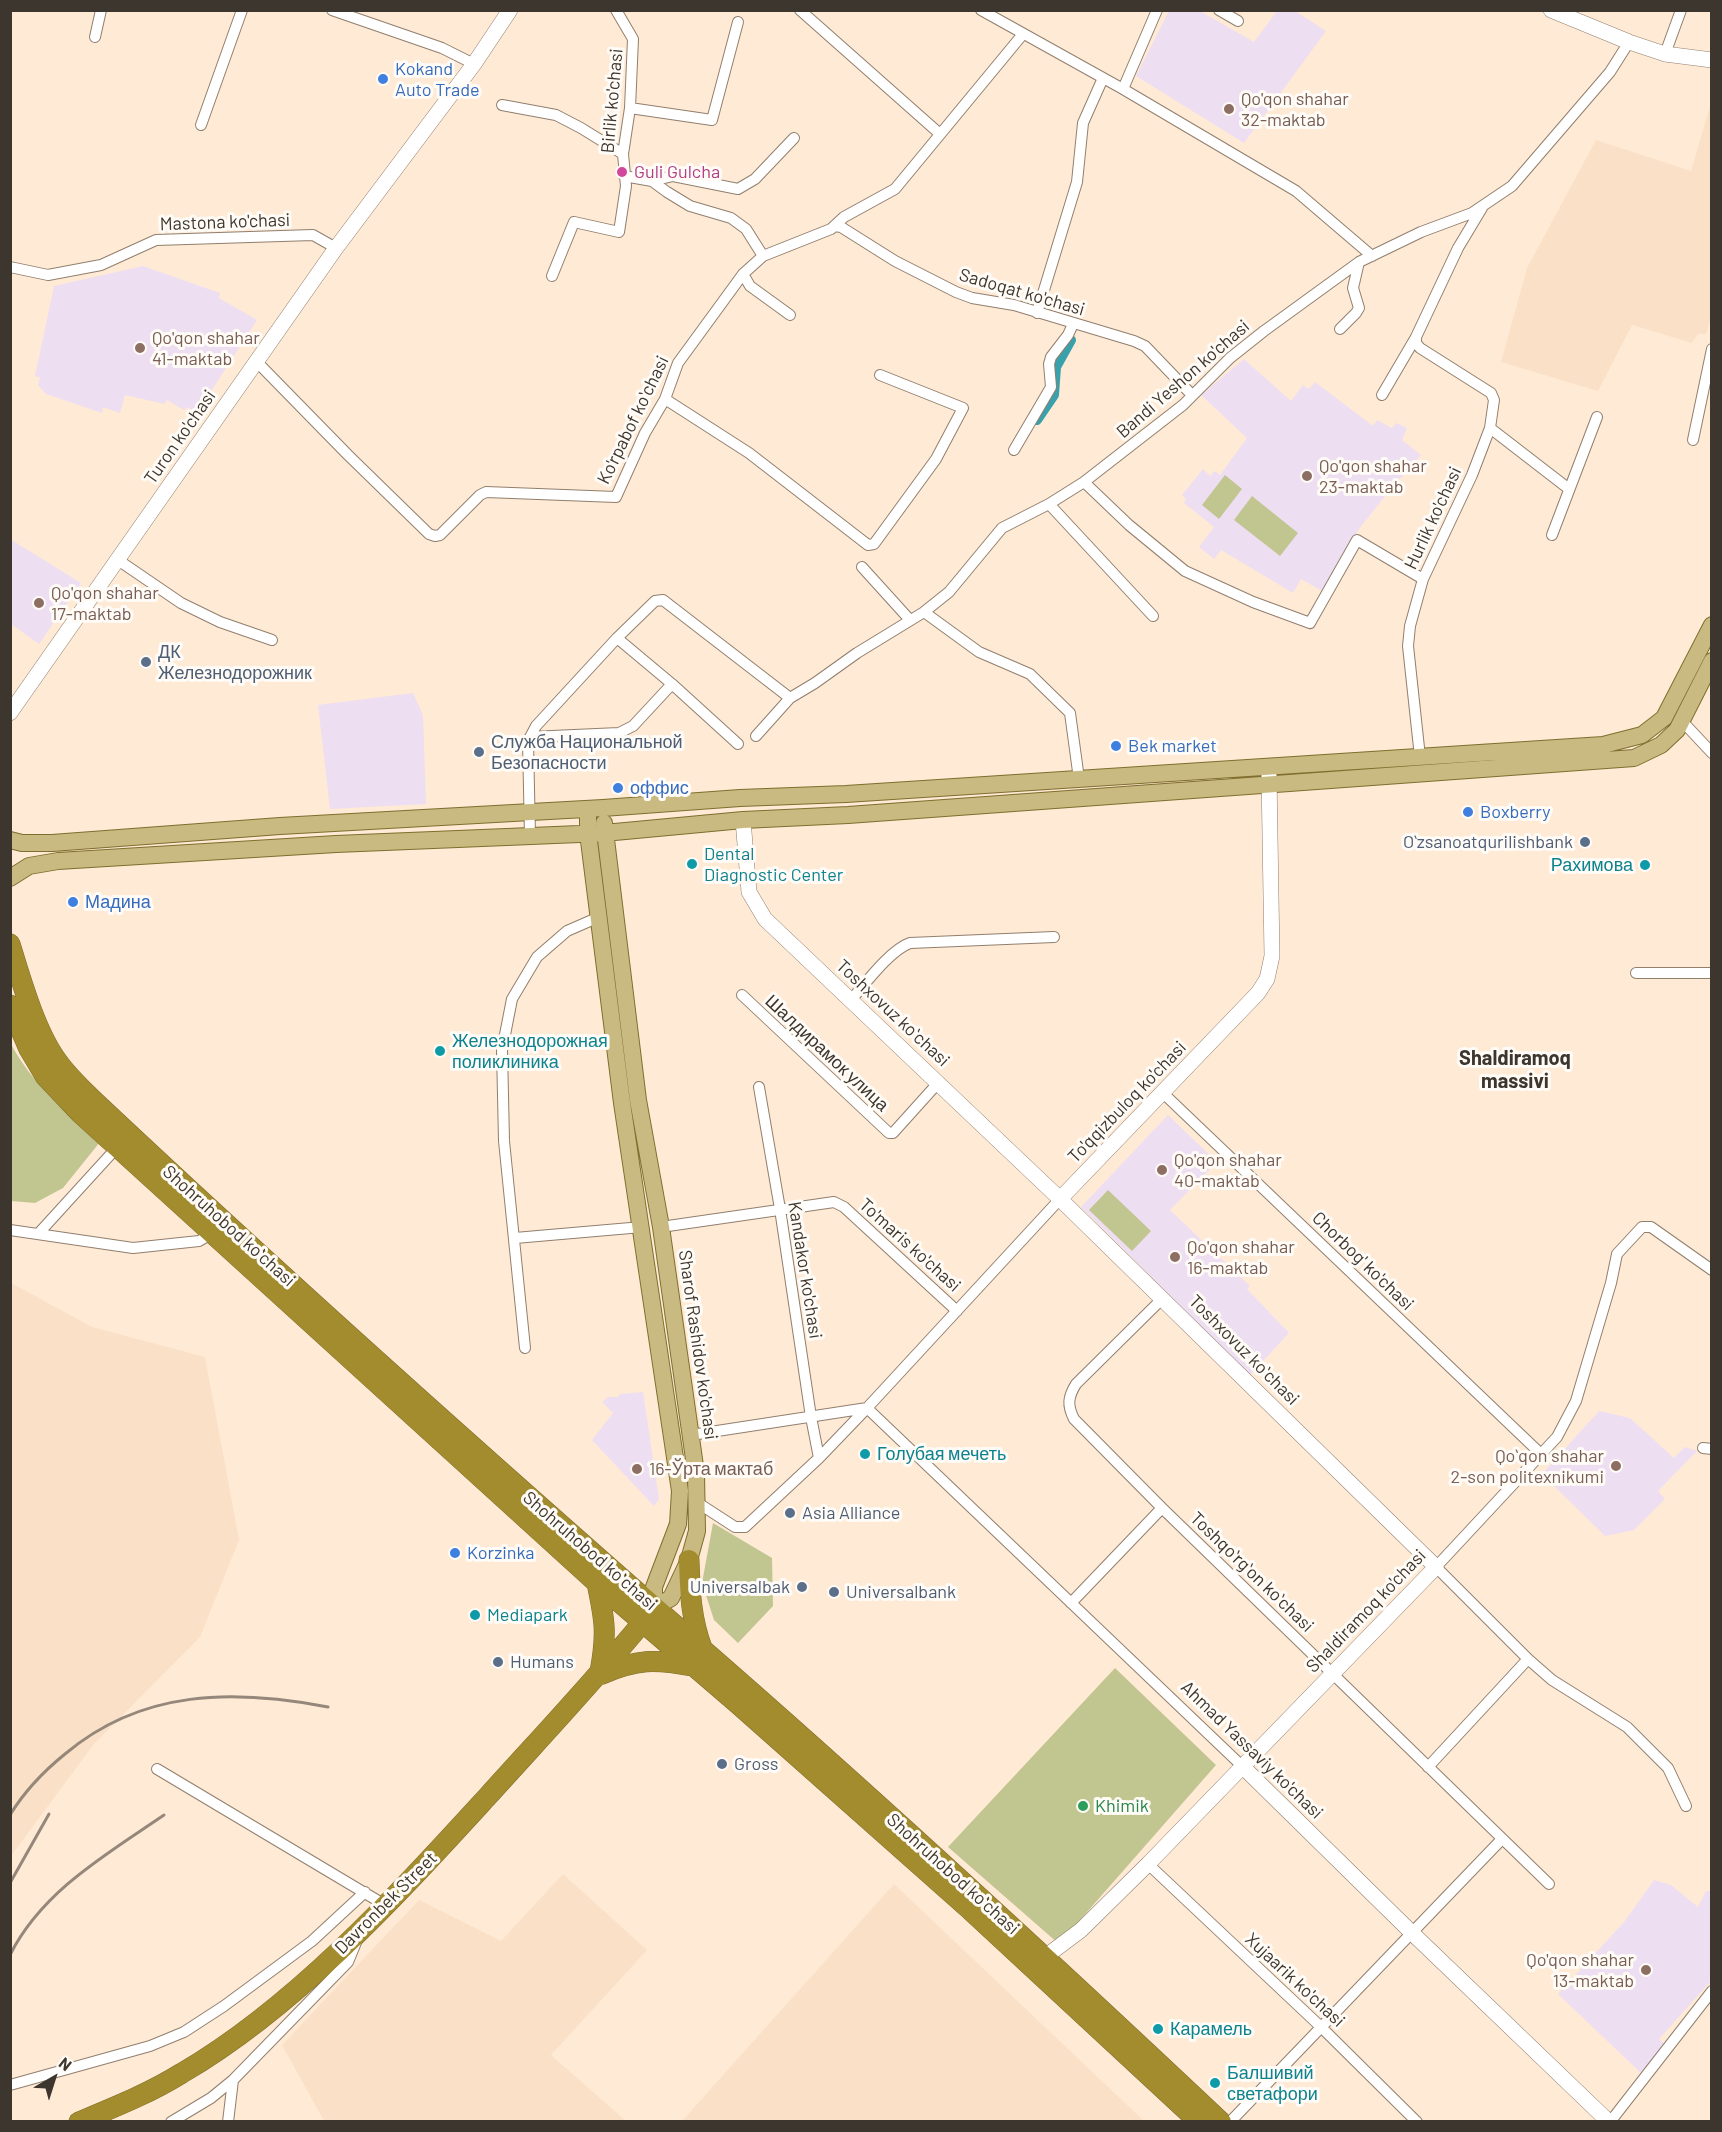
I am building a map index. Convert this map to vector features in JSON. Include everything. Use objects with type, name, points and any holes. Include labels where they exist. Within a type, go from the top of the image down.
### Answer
[{"type":"highway","name":"Shohruhobod koʻchasi","points":[[10,944],[30,1004],[45,1041],[57,1062],[93,1100],[124,1140],[213,1233],[597,1583],[702,1648],[1040,1963],[1199,2121]]},
{"type":"highway","name":"Shohruhobod koʻchasi","points":[[10,1005],[29,1049],[45,1076],[80,1113],[124,1140],[371,1357],[648,1615],[695,1667],[1221,2121]]},
{"type":"highway","points":[[689,1560],[690,1602],[694,1626],[702,1648]]},
{"type":"highway","points":[[597,1583],[605,1620],[605,1642],[599,1675]]},
{"type":"highway","name":"Davronbek Street","points":[[80,2121],[162,2084],[221,2049],[291,1994],[415,1876],[599,1675],[648,1615]]},
{"type":"highway","points":[[599,1675],[624,1664],[644,1660],[695,1667]]},
{"type":"main road","points":[[10,840],[22,843],[52,843],[280,826],[665,802],[846,794],[1604,745],[1642,735],[1664,718],[1712,625]]},
{"type":"main road","points":[[10,878],[29,867],[58,861],[336,844],[596,833],[743,820],[848,815],[1634,758],[1661,745],[1677,730],[1712,661]]},
{"type":"main road","name":"Sharof Rashidov ko'chasi","points":[[596,808],[599,917],[622,1103],[680,1491],[678,1524],[654,1587],[648,1615]]},
{"type":"main road","name":"Sharof Rashidov ko'chasi","points":[[596,833],[638,1100],[661,1227],[691,1436],[698,1503],[697,1531],[689,1560],[670,1598],[648,1615]]},
{"type":"main road","points":[[655,1318],[674,1316]]},
{"type":"street","points":[[95,37],[101,10]]},
{"type":"street","points":[[201,125],[242,10]]},
{"type":"street","points":[[332,10],[442,48],[474,64]]},
{"type":"street","name":"Turon ko'chasi","points":[[10,713],[336,248],[474,64],[510,10]]},
{"type":"street","name":"Birlik ko'chasi","points":[[616,10],[633,39],[630,108],[623,154],[624,176],[652,181],[690,206],[731,218],[746,229],[763,256]]},
{"type":"street","points":[[800,10],[940,134]]},
{"type":"street","points":[[981,10],[1123,89],[1296,192],[1372,256]]},
{"type":"street","points":[[1123,89],[1157,10]]},
{"type":"street","points":[[1219,10],[1238,21]]},
{"type":"street","points":[[1551,10],[1665,54],[1712,60]]},
{"type":"street","points":[[1665,54],[1682,10]]},
{"type":"street","points":[[630,108],[712,120],[738,22]]},
{"type":"street","name":"Ko'rpabof koʻchasi","points":[[257,362],[429,534],[440,535],[480,495],[486,492],[616,497],[645,433],[665,399],[678,363],[743,274],[763,256],[834,226],[843,217],[895,189],[1023,34]]},
{"type":"street","name":"Bandi Yeshon ko'chasi","points":[[756,736],[790,698],[924,612],[949,592],[1002,528],[1084,482],[1183,405],[1230,358],[1264,331],[1359,262],[1421,232],[1483,207],[1512,186],[1610,72],[1629,42]]},
{"type":"street","points":[[1037,313],[1077,182],[1083,123],[1103,78]]},
{"type":"street","points":[[502,105],[556,115],[623,154]]},
{"type":"street","points":[[652,181],[673,176],[738,189],[755,179],[794,138]]},
{"type":"street","points":[[552,276],[574,222],[618,232],[626,186],[624,176]]},
{"type":"street","points":[[1382,395],[1416,338],[1458,248],[1483,207]]},
{"type":"street","name":"Sadoqat ko'chasi","points":[[834,226],[842,227],[895,261],[956,292],[972,298],[1014,305],[1145,346],[1192,395]]},
{"type":"street","name":"Mastona ko'chasi","points":[[10,267],[48,275],[101,265],[156,240],[313,235],[336,248]]},
{"type":"street","points":[[1340,329],[1359,308],[1353,288],[1359,262]]},
{"type":"street","points":[[743,274],[750,286],[790,315]]},
{"type":"street","points":[[1014,450],[1051,387],[1049,363],[1051,357],[1068,335],[1073,324]]},
{"type":"street","name":"Hurlik ko'chasi","points":[[1416,338],[1416,343],[1420,348],[1494,396],[1490,428],[1472,475],[1423,579],[1410,626],[1408,646],[1420,756]]},
{"type":"street","points":[[1693,440],[1712,349]]},
{"type":"street","points":[[665,399],[749,453],[868,545],[874,544],[930,467],[963,408],[880,375]]},
{"type":"street","points":[[1552,535],[1597,417]]},
{"type":"street","points":[[1490,428],[1569,489]]},
{"type":"street","points":[[1084,482],[1129,525],[1185,571],[1253,602],[1310,623],[1357,540],[1423,579]]},
{"type":"street","points":[[1048,504],[1153,616]]},
{"type":"street","points":[[118,560],[180,603],[220,622],[272,640]]},
{"type":"street","points":[[861,567],[910,620]]},
{"type":"street","points":[[530,836],[528,748],[530,737],[536,726],[617,638],[655,601],[663,600],[790,698]]},
{"type":"street","points":[[924,612],[978,652],[1030,674],[1070,713],[1079,779]]},
{"type":"street","points":[[617,638],[738,744]]},
{"type":"street","points":[[530,737],[619,733],[633,726],[672,684]]},
{"type":"street","points":[[1682,721],[1712,753]]},
{"type":"street","name":"To'qqizbuloq ko'chasi","points":[[698,1503],[735,1527],[745,1527],[819,1458],[1060,1199],[1258,993],[1267,979],[1272,956],[1269,766]]},
{"type":"street","name":"Toshxovuz koʻchasi","points":[[743,820],[749,892],[765,919],[1163,1298],[1528,1659],[1552,1680],[1627,1727],[1668,1768],[1686,1806]]},
{"type":"street","points":[[525,1348],[504,1141],[502,1050],[512,999],[537,957],[567,931],[599,917]]},
{"type":"street","points":[[851,1000],[903,945],[1054,937]]},
{"type":"street","points":[[1636,973],[1712,974]]},
{"type":"street","name":"Шалдирамок улица","points":[[742,995],[891,1134],[938,1083]]},
{"type":"street","name":"Kandakor ko'chasi","points":[[759,1087],[819,1458]]},
{"type":"street","name":"Chorbog' ko'chasi","points":[[1163,1093],[1541,1454]]},
{"type":"street","points":[[38,1234],[124,1140]]},
{"type":"street","name":"To'maris ko'chasi","points":[[661,1227],[834,1202],[839,1204],[957,1311]]},
{"type":"street","points":[[515,1238],[642,1227]]},
{"type":"street","name":"Shaldiramoq ko'chasi","points":[[1040,1963],[1081,1930],[1148,1864],[1436,1567],[1557,1437],[1576,1401],[1611,1283],[1617,1254],[1642,1227],[1651,1227],[1712,1270]]},
{"type":"street","points":[[10,1230],[133,1248],[199,1242],[213,1233]]},
{"type":"street","name":"Toshqoʻrgʻon koʻchasi","points":[[1163,1298],[1076,1384],[1069,1394],[1068,1407],[1074,1419],[1162,1508],[1549,1884]]},
{"type":"street","points":[[691,1436],[867,1408]]},
{"type":"street","name":"Ahmad Yassaviy ko'chasi","points":[[867,1408],[1610,2121]]},
{"type":"street","points":[[1071,1603],[1162,1508]]},
{"type":"street","points":[[1428,1767],[1528,1659]]},
{"type":"street","points":[[158,1769],[385,1905]]},
{"type":"street","points":[[1230,2121],[1502,1839]]},
{"type":"street","name":"Xujaarik ko'chasi","points":[[1148,1864],[1417,2121]]},
{"type":"street","points":[[10,2085],[150,2046],[184,2032],[224,2006],[312,1941],[365,1892]]},
{"type":"street","points":[[171,2121],[211,2098],[233,2080],[348,1962],[364,1925]]},
{"type":"street","points":[[1610,2121],[1712,1991]]},
{"type":"street","points":[[228,2121],[233,2080]]},
{"type":"shaded area","name":"Qo'qon shahar 32-maktab","points":[[1169,11],[1200,11],[1254,42],[1277,11],[1295,11],[1326,31],[1244,143],[1136,76]]},
{"type":"shaded area","points":[[1711,103],[1712,313],[1706,334],[1698,334],[1692,343],[1632,325],[1598,391],[1501,362],[1527,268],[1596,140],[1691,171]]},
{"type":"shaded area","name":"Qo'qon shahar 41-maktab","points":[[143,266],[220,293],[219,298],[257,320],[197,413],[187,407],[184,410],[167,400],[165,404],[125,395],[120,413],[103,407],[102,413],[46,394],[38,385],[40,378],[35,376],[54,286]]},
{"type":"shaded area","name":"Qo'qon shahar 23-maktab","points":[[1244,359],[1291,401],[1303,385],[1309,389],[1315,382],[1373,426],[1377,420],[1392,428],[1396,423],[1407,428],[1402,440],[1421,455],[1359,529],[1322,591],[1301,579],[1293,593],[1221,550],[1214,559],[1199,547],[1214,527],[1184,503],[1186,499],[1182,495],[1203,469],[1210,476],[1215,471],[1220,475],[1247,438],[1201,395]]},
{"type":"shaded area","name":"Qo'qon shahar 17-maktab","points":[[10,539],[81,583],[39,644],[11,624]]},
{"type":"shaded area","points":[[413,693],[423,715],[426,804],[330,809],[318,705]]},
{"type":"shaded area","name":"Qo'qon shahar 16-maktab","points":[[1168,1115],[1217,1162],[1170,1210],[1250,1286],[1247,1289],[1289,1333],[1250,1375],[1081,1207]]},
{"type":"shaded area","points":[[11,1283],[92,1327],[205,1357],[239,1540],[200,1637],[94,1744],[11,1856]]},
{"type":"shaded area","name":"16-Ўрта мактаб","points":[[643,1392],[659,1499],[654,1506],[592,1440],[613,1413],[602,1402],[608,1397],[618,1397],[620,1394]]},
{"type":"shaded area","name":"Qoʻqon shahar 2-son politexnikumi","points":[[1599,1411],[1630,1418],[1674,1458],[1685,1447],[1697,1451],[1658,1491],[1665,1499],[1634,1530],[1605,1536],[1542,1474]]},
{"type":"shaded area","points":[[563,1874],[647,1950],[551,2055],[626,2121],[324,2121],[282,2045],[419,1900],[501,1941]]},
{"type":"shaded area","name":"Qo'qon shahar 13-maktab","points":[[1654,1880],[1671,1885],[1698,1907],[1706,1891],[1711,1891],[1711,1981],[1659,2039],[1665,2044],[1642,2074],[1558,1994],[1624,1922]]},
{"type":"shaded area","points":[[894,1884],[1144,2121],[682,2121]]},
{"type":"green space","points":[[1225,475],[1242,489],[1219,519],[1202,505]]},
{"type":"green space","points":[[1252,496],[1298,533],[1280,556],[1234,520]]},
{"type":"green space","points":[[10,1042],[18,1057],[39,1084],[100,1142],[63,1188],[35,1203],[11,1201]]},
{"type":"green space","points":[[1108,1190],[1151,1231],[1132,1251],[1089,1210]]},
{"type":"green space","points":[[713,1523],[772,1558],[773,1606],[738,1643],[714,1620],[702,1583]]},
{"type":"green space","name":"Khimik","points":[[1115,1668],[1216,1765],[1059,1944],[948,1847]]},
{"type":"waterway","points":[[1037,420],[1054,395],[1056,367],[1071,340]]},
{"type":"railway","points":[[10,1815],[35,1782],[65,1754],[95,1733],[125,1717],[157,1706],[190,1699],[224,1697],[293,1701],[328,1707]]},
{"type":"railway","points":[[10,1883],[49,1814]]},
{"type":"railway","points":[[10,1955],[23,1932],[58,1893],[99,1860],[164,1815]]},
{"type":"place","name":"Kokand Auto Trade","points":[[383,79]]},
{"type":"place","name":"Qo'qon shahar 32-maktab","points":[[1229,109]]},
{"type":"place","name":"Guli Gulcha","points":[[622,172]]},
{"type":"place","name":"Qo'qon shahar 41-maktab","points":[[140,348]]},
{"type":"place","name":"Qo'qon shahar 23-maktab","points":[[1307,476]]},
{"type":"place","name":"Qo'qon shahar 17-maktab","points":[[39,603]]},
{"type":"place","name":"ДК Железнодорожник","points":[[146,662]]},
{"type":"place","name":"Bek market","points":[[1116,746]]},
{"type":"place","name":"Служба Национальной Безопасности","points":[[479,752]]},
{"type":"place","name":"оффис","points":[[618,788]]},
{"type":"place","name":"Boxberry","points":[[1468,812]]},
{"type":"place","name":"Oʻzsanoatqurilishbank","points":[[1585,842]]},
{"type":"place","name":"Dental Diagnostic Center","points":[[692,864]]},
{"type":"place","name":"Рахимова","points":[[1645,865]]},
{"type":"place","name":"Мадина","points":[[73,902]]},
{"type":"place","name":"Железнодорожная поликлиника","points":[[440,1051]]},
{"type":"place","name":"Qo'qon shahar 40-maktab","points":[[1162,1170]]},
{"type":"place","name":"Qo'qon shahar 16-maktab","points":[[1175,1257]]},
{"type":"place","name":"Голубая мечеть","points":[[865,1454]]},
{"type":"place","name":"Qoʻqon shahar 2-son politexnikumi","points":[[1616,1466]]},
{"type":"place","name":"16-Ўрта мактаб","points":[[637,1469]]},
{"type":"place","name":"Asia Alliance","points":[[790,1513]]},
{"type":"place","name":"Korzinka","points":[[455,1553]]},
{"type":"place","name":"Universalbak","points":[[802,1587]]},
{"type":"place","name":"Universalbank","points":[[834,1592]]},
{"type":"place","name":"Mediapark","points":[[475,1615]]},
{"type":"place","name":"Humans","points":[[498,1662]]},
{"type":"place","name":"Gross","points":[[722,1764]]},
{"type":"place","name":"Khimik","points":[[1083,1806]]},
{"type":"place","name":"Qo'qon shahar 13-maktab","points":[[1646,1970]]},
{"type":"place","name":"Карамель","points":[[1158,2029]]},
{"type":"place","name":"Балшивий светафори","points":[[1215,2083]]},
{"type":"district","name":"Shaldiramoq massivi","points":[[1515,1070]]}]
